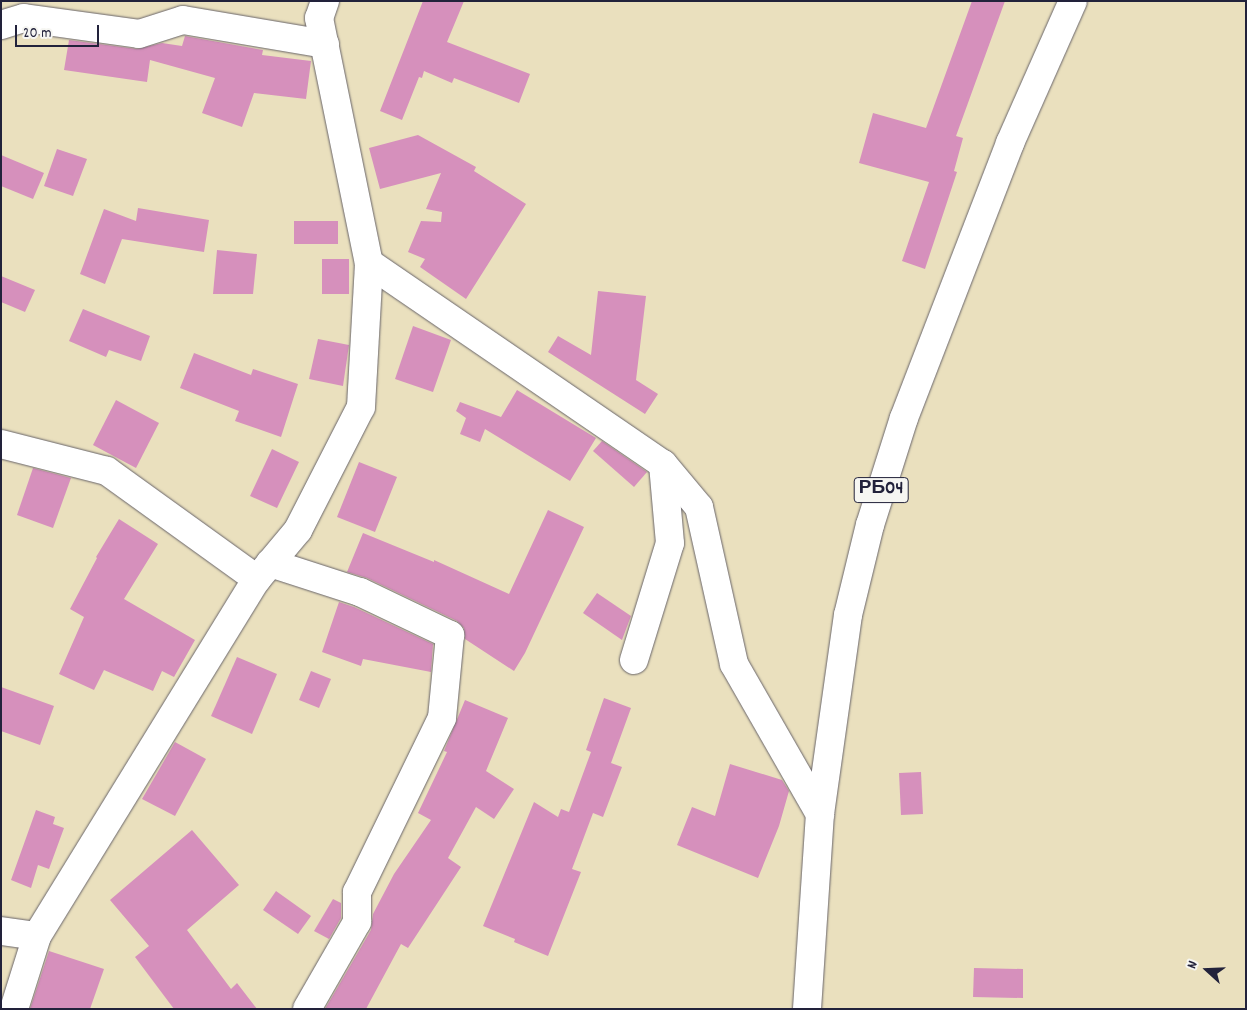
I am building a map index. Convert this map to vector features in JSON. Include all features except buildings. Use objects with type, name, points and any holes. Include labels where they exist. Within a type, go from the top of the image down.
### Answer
[{"type":"street","points":[[14,1009],[37,936],[264,571],[298,530],[361,407],[369,263],[319,18],[325,1]]},
{"type":"street","name":"РБ04","points":[[807,1009],[820,814],[848,615],[870,525],[904,418],[1010,143],[1073,1]]},
{"type":"street","points":[[1,25],[24,18],[139,34],[183,20],[324,44]]},
{"type":"street","points":[[369,263],[663,464],[699,507],[734,664],[820,814]]},
{"type":"street","points":[[1,444],[106,471],[264,571],[360,592],[450,635],[442,718],[357,892],[357,922],[307,1009]]},
{"type":"street","points":[[634,660],[670,543],[663,464]]},
{"type":"street","points":[[1,931],[37,936]]}]
